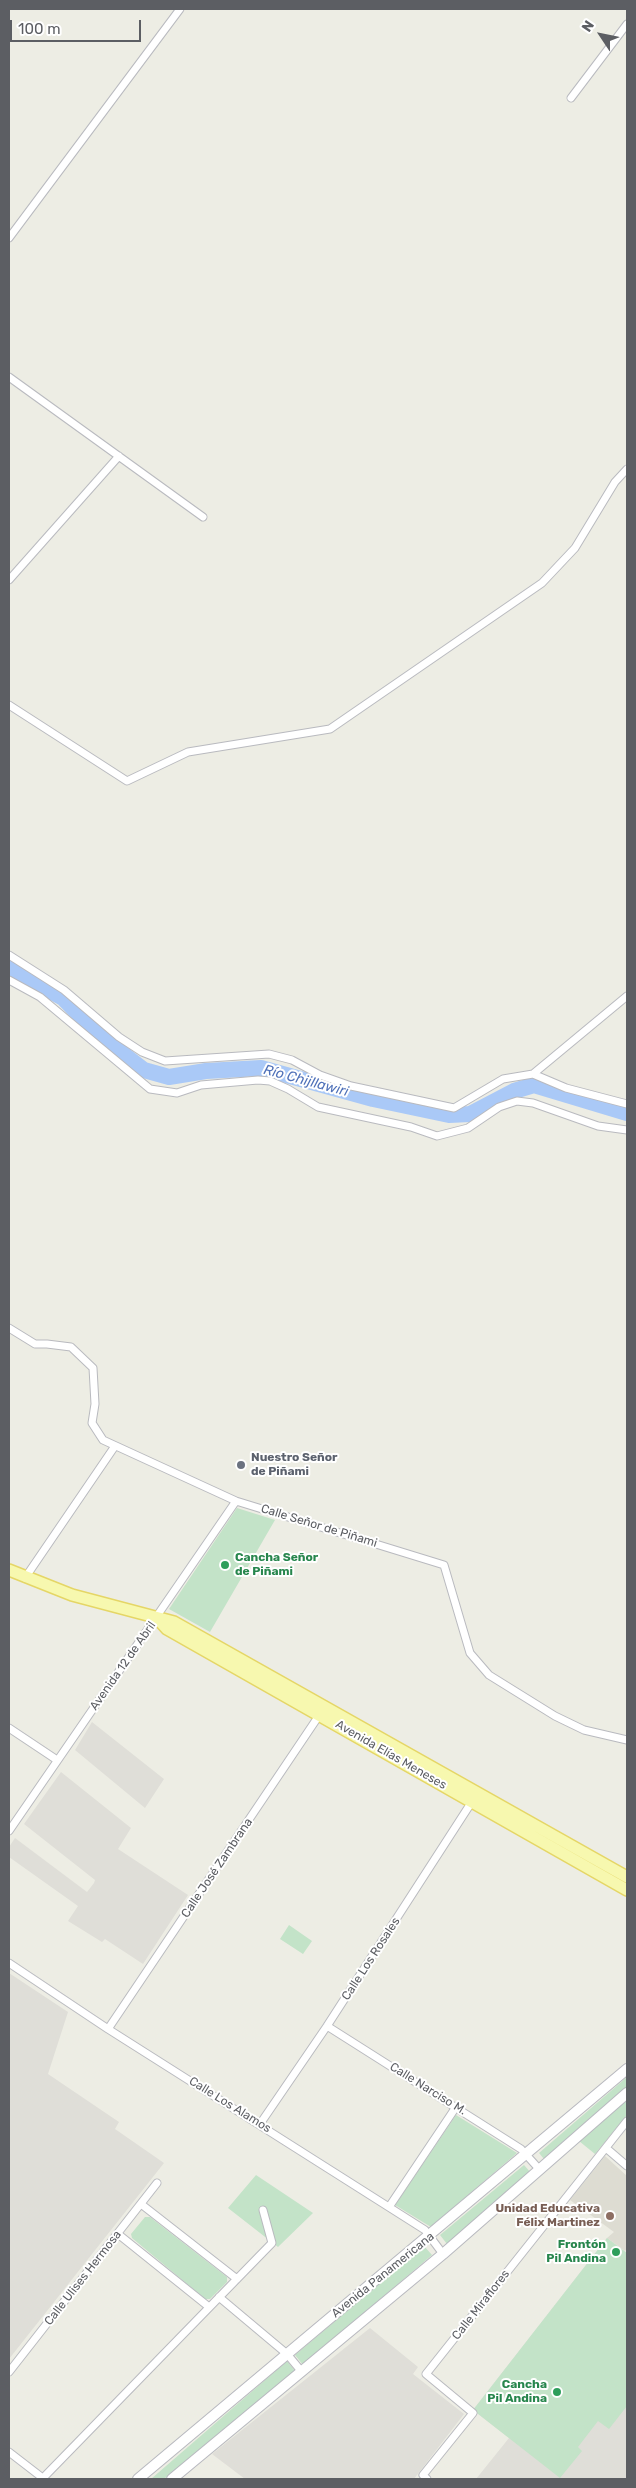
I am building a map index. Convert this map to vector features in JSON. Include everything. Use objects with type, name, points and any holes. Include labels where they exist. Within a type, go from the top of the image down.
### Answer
[{"type":"main road","name":"Avenida Elías Meneses","points":[[9,1570],[24,1578],[72,1595],[157,1618],[167,1629],[322,1710],[475,1796],[627,1877]]},
{"type":"main road","name":"Avenida Elías Meneses","points":[[475,1796],[627,1890]]},
{"type":"main road","name":"Avenida Panamericana","points":[[138,2479],[430,2237],[627,2069]]},
{"type":"main road","name":"Avenida Panamericana","points":[[172,2479],[443,2254],[627,2093]]},
{"type":"street","points":[[9,238],[180,9]]},
{"type":"street","points":[[571,98],[627,24]]},
{"type":"street","points":[[9,377],[203,517]]},
{"type":"street","points":[[9,580],[119,456]]},
{"type":"street","points":[[9,705],[127,781],[188,752],[330,729],[542,583],[575,548],[615,482],[627,470]]},
{"type":"street","points":[[9,954],[64,990],[119,1037],[142,1052],[165,1060],[269,1054],[292,1060],[320,1075],[351,1086],[454,1108],[503,1079],[533,1074],[627,996]]},
{"type":"street","points":[[9,980],[40,997],[150,1089],[177,1092],[201,1085],[258,1080],[270,1081],[288,1089],[318,1107],[411,1127],[436,1136],[468,1128],[499,1107],[517,1100],[533,1103],[598,1126],[627,1130]]},
{"type":"street","points":[[533,1074],[566,1088],[627,1104]]},
{"type":"street","name":"Calle Señor de Piñami","points":[[9,1328],[34,1344],[71,1347],[93,1368],[95,1404],[92,1423],[103,1440],[236,1501],[444,1564],[470,1653],[489,1675],[555,1716],[584,1730],[627,1740]]},
{"type":"street","points":[[24,1578],[115,1446]]},
{"type":"street","name":"Avenida 12 de Abril","points":[[9,1831],[56,1760],[157,1618],[236,1501]]},
{"type":"street","name":"Calle José Zambrana","points":[[108,2029],[322,1710]]},
{"type":"street","points":[[9,1728],[56,1760]]},
{"type":"street","name":"Calle Los Rosales","points":[[260,2124],[327,2026],[475,1796]]},
{"type":"street","name":"Calle Los Alamos","points":[[9,1963],[108,2029],[425,2230],[443,2254]]},
{"type":"street","name":"Calle Narciso M.","points":[[327,2026],[527,2154],[540,2170]]},
{"type":"street","points":[[389,2206],[456,2107]]},
{"type":"street","name":"Calle Miraflores","points":[[427,2479],[422,2475],[473,2413],[426,2374],[627,2121]]},
{"type":"street","points":[[606,2148],[627,2166]]},
{"type":"street","name":"Calle Ulises Hermosa","points":[[9,2372],[157,2183]]},
{"type":"street","points":[[141,2204],[237,2279]]},
{"type":"street","points":[[9,2452],[43,2479],[272,2243],[263,2210]]},
{"type":"street","points":[[118,2234],[209,2308]]},
{"type":"street","points":[[219,2297],[287,2354],[302,2372]]},
{"type":"shaded area","points":[[92,1722],[164,1779],[145,1808],[75,1750]]},
{"type":"shaded area","points":[[61,1772],[131,1828],[118,1849],[188,1895],[143,1964],[105,1939],[102,1942],[68,1921],[78,1906],[9,1857],[9,1847],[15,1838],[87,1892],[94,1883],[95,1880],[24,1824]]},
{"type":"shaded area","points":[[9,1973],[68,2012],[48,2074],[119,2122],[115,2129],[164,2163],[9,2359]]},
{"type":"shaded area","name":"Unidad Educativa Félix Martinez","points":[[605,2156],[627,2176],[627,2248],[625,2251],[607,2238],[614,2232],[570,2200]]},
{"type":"shaded area","points":[[607,2238],[627,2253],[627,2479],[476,2479],[509,2438],[473,2410]]},
{"type":"shaded area","points":[[370,2328],[418,2367],[413,2374],[464,2414],[414,2479],[245,2479],[212,2454]]},
{"type":"green space","points":[[237,1508],[275,1520],[210,1632],[169,1609]]},
{"type":"green space","points":[[289,1925],[312,1941],[303,1954],[280,1939]]},
{"type":"green space","points":[[627,2077],[627,2087],[544,2159],[539,2153]]},
{"type":"green space","points":[[627,2098],[627,2115],[595,2154],[579,2141]]},
{"type":"green space","points":[[456,2115],[517,2153],[431,2227],[395,2205]]},
{"type":"green space","points":[[524,2165],[531,2173],[447,2244],[440,2235]]},
{"type":"green space","points":[[256,2175],[313,2213],[278,2247],[228,2208]]},
{"type":"green space","points":[[145,2217],[150,2217],[227,2277],[227,2282],[210,2299],[205,2299],[132,2238],[131,2234]]},
{"type":"green space","name":"Cancha Pil Andina","points":[[607,2238],[627,2253],[627,2406],[609,2429],[598,2421],[578,2447],[582,2451],[560,2478],[473,2410]]},
{"type":"green space","points":[[424,2246],[432,2255],[303,2365],[295,2355]]},
{"type":"green space","points":[[287,2361],[295,2371],[164,2479],[151,2479]]},
{"type":"waterway","name":"Río Chijllawiri","points":[[9,968],[63,998],[101,1037],[144,1070],[169,1077],[206,1071],[261,1068],[373,1099],[449,1115],[470,1114],[514,1091],[534,1085],[627,1113]]},
{"type":"place","name":"Nuestro Señor de Piñami","points":[[241,1465]]},
{"type":"place","name":"Cancha Señor de Piñami","points":[[225,1565]]},
{"type":"place","name":"Unidad Educativa Félix Martinez","points":[[610,2216]]},
{"type":"place","name":"Frontón Pil Andina","points":[[616,2252]]},
{"type":"place","name":"Cancha Pil Andina","points":[[557,2392]]}]
